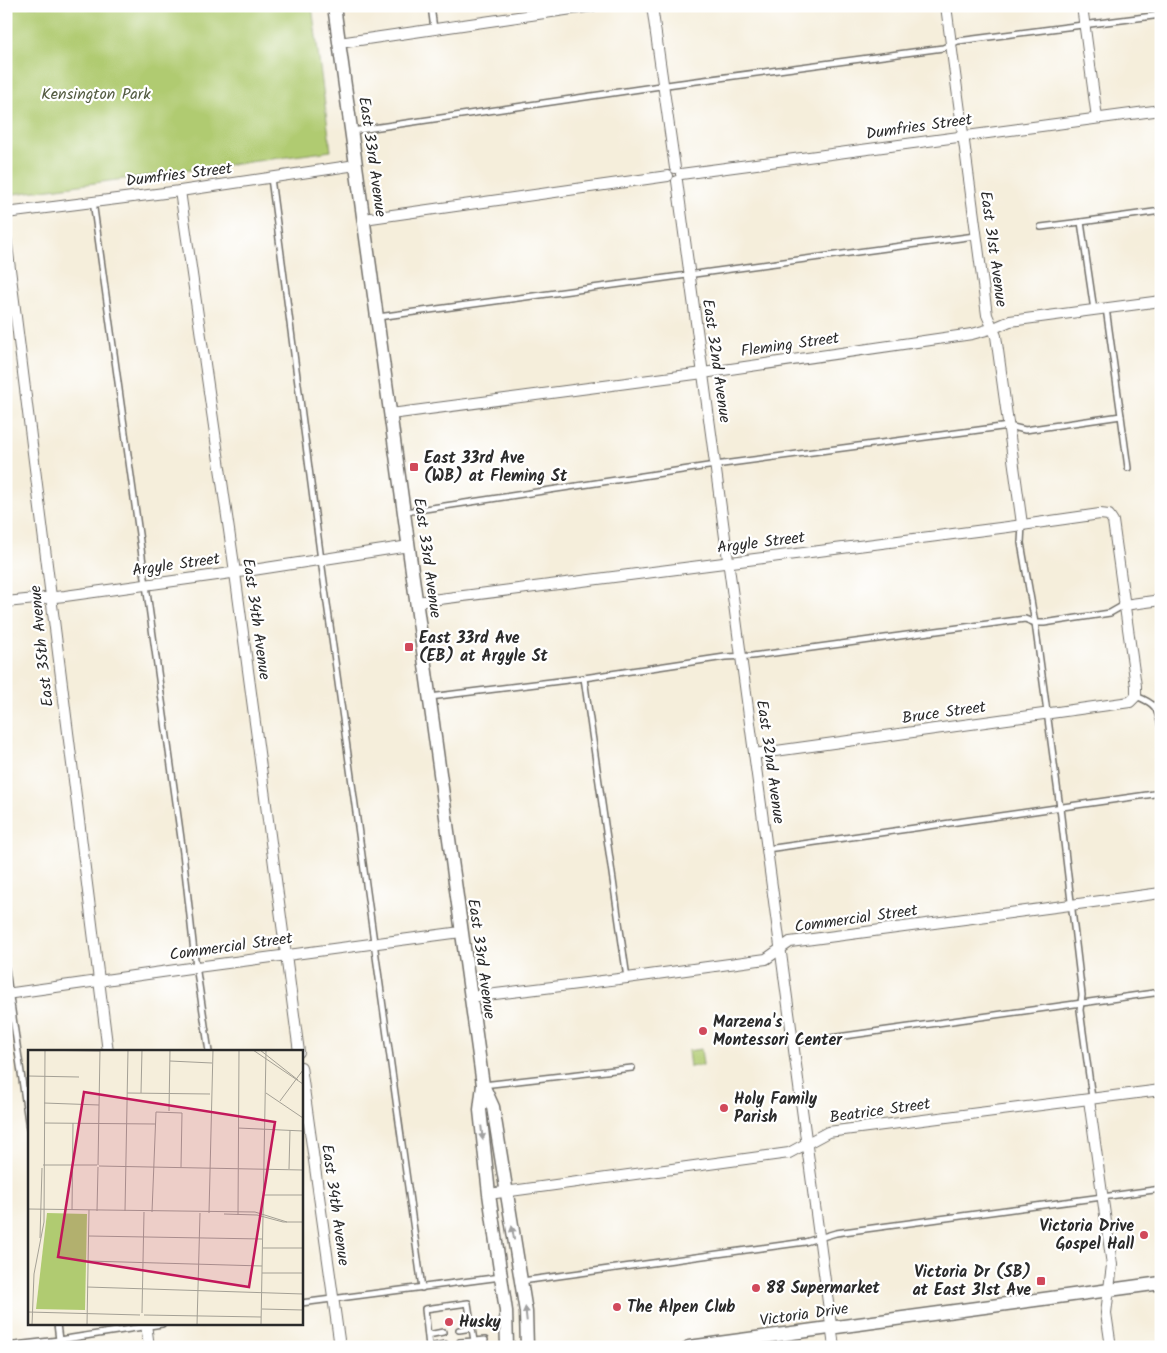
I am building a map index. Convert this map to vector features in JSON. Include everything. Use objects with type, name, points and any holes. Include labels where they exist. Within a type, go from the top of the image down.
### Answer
[{"type":"street","name":"East 33rd Avenue","points":[[334,6],[483,1085],[480,1110],[506,1320],[507,1347]]},
{"type":"street","points":[[339,43],[594,6]]},
{"type":"street","name":"East 32nd Avenue","points":[[652,6],[834,1347]]},
{"type":"street","name":"East 31st Avenue","points":[[946,6],[975,236],[987,315],[996,336],[1022,524]]},
{"type":"street","points":[[1082,6],[1097,118]]},
{"type":"street","name":"Dumfries Street","points":[[364,219],[1161,110]]},
{"type":"street","name":"Dumfries Street","points":[[6,213],[180,191],[356,165]]},
{"type":"street","name":"East 34th Avenue","points":[[180,191],[235,572],[299,1050]]},
{"type":"street","name":"East 35th Avenue","points":[[6,237],[108,1050]]},
{"type":"street","name":"Fleming Street","points":[[391,414],[702,373],[972,334],[1010,321],[1161,301]]},
{"type":"street","name":"Argyle Street","points":[[416,602],[1100,514],[1109,515],[1112,522],[1124,605]]},
{"type":"street","name":"Argyle Street","points":[[6,602],[322,560],[409,546]]},
{"type":"street","points":[[1136,696],[1124,605],[1161,600]]},
{"type":"street","name":"Bruce Street","points":[[754,754],[1130,702],[1136,696]]},
{"type":"street","name":"Commercial Street","points":[[470,997],[766,959],[790,942],[1161,893]]},
{"type":"street","name":"Commercial Street","points":[[8,994],[197,966],[461,932]]},
{"type":"street","name":"East 34th Avenue","points":[[302,1074],[340,1347]]},
{"type":"street","name":"East 33rd Avenue","points":[[483,1085],[493,1107],[526,1312],[527,1347]]},
{"type":"street","name":"Beatrice Street","points":[[489,1194],[789,1153],[828,1132],[1161,1090]]},
{"type":"street","points":[[1090,1099],[1101,1196],[1112,1265],[1106,1313],[1111,1347]]},
{"type":"street","name":"Victoria Drive","points":[[689,1347],[1161,1282]]},
{"type":"street","points":[[146,1326],[149,1347]]},
{"type":"lane","points":[[431,6],[434,30]]},
{"type":"lane","points":[[351,131],[943,48],[958,41],[1161,15]]},
{"type":"lane","points":[[271,178],[422,1288]]},
{"type":"lane","points":[[92,201],[182,844],[209,1050]]},
{"type":"lane","points":[[1041,227],[1161,211]]},
{"type":"lane","points":[[1081,222],[1094,310]]},
{"type":"lane","points":[[378,317],[975,236]]},
{"type":"lane","points":[[1106,308],[1128,468]]},
{"type":"lane","points":[[404,512],[715,465],[1008,426],[1025,430],[1121,416]]},
{"type":"lane","points":[[1022,524],[1021,543],[1035,624],[1060,808],[1082,995],[1080,1010],[1090,1099]]},
{"type":"lane","points":[[429,697],[584,678],[725,657],[762,655],[1025,619],[1035,624],[1110,613],[1124,605]]},
{"type":"lane","points":[[584,678],[626,978]]},
{"type":"lane","points":[[1136,696],[1151,702],[1156,707],[1161,727]]},
{"type":"lane","points":[[767,849],[1161,794]]},
{"type":"lane","points":[[6,969],[8,994],[28,1122]]},
{"type":"lane","points":[[794,1043],[1161,992]]},
{"type":"lane","points":[[483,1085],[632,1068]]},
{"type":"lane","points":[[521,1281],[791,1244],[836,1233],[1161,1189]]},
{"type":"lane","points":[[302,1303],[501,1277]]},
{"type":"lane","points":[[445,1344],[429,1347],[425,1309],[468,1303],[474,1344]]},
{"type":"lane","points":[[57,1326],[59,1340]]},
{"type":"lane","points":[[6,1346],[59,1340],[140,1326]]},
{"type":"lane","points":[[459,1330],[472,1328]]},
{"type":"lane","points":[[428,1335],[443,1332]]},
{"type":"lane","points":[[460,1342],[474,1344],[486,1340]]},
{"type":"green space","name":"Kensington Park","points":[[6,6],[312,6],[331,151],[6,195]]},
{"type":"green space","points":[[701,1049],[703,1065],[690,1067],[688,1051]]},
{"type":"place","name":"East 33rd Ave (WB) at Fleming St","points":[[414,467]]},
{"type":"place","name":"East 33rd Ave (EB) at Argyle St","points":[[409,647]]},
{"type":"place","name":"Marzena's Montessori Center","points":[[703,1031]]},
{"type":"place","name":"Holy Family Parish","points":[[724,1108]]},
{"type":"place","name":"Victoria Drive Gospel Hall","points":[[1144,1235]]},
{"type":"place","name":"Victoria Dr (SB) at East 31st Ave","points":[[1041,1281]]},
{"type":"place","name":"88 Supermarket","points":[[756,1288]]},
{"type":"place","name":"The Alpen Club","points":[[617,1307]]},
{"type":"place","name":"Husky","points":[[449,1322]]}]
